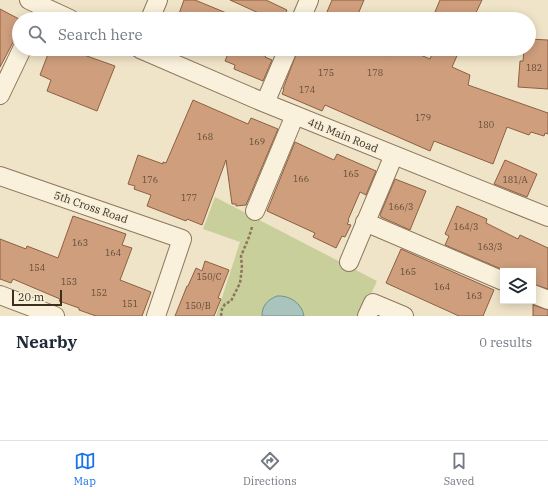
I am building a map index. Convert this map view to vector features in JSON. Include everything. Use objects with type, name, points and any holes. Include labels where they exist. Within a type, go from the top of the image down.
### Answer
[{"type":"street","points":[[153,12],[158,0]]},
{"type":"street","points":[[304,12],[310,0]]},
{"type":"street","points":[[36,9],[46,12]]},
{"type":"street","points":[[0,95],[5,72],[17,56]]},
{"type":"street","name":"4th Main Road","points":[[156,56],[265,103],[548,217]]},
{"type":"street","points":[[265,103],[285,56]]},
{"type":"street","points":[[255,211],[295,115]]},
{"type":"street","points":[[349,262],[394,155]]},
{"type":"street","name":"5th Cross Road","points":[[0,176],[182,239],[156,316]]},
{"type":"street","points":[[366,222],[500,280]]},
{"type":"street","points":[[0,295],[55,316]]},
{"type":"street","points":[[536,295],[548,300]]},
{"type":"street","points":[[370,310],[404,316]]},
{"type":"path","points":[[221,316],[222,308],[225,304],[231,301],[240,283],[242,268],[241,256],[250,237],[255,211]]},
{"type":"green space","points":[[215,197],[377,281],[361,316],[216,316],[240,242],[203,229]]},
{"type":"water","points":[[277,296],[290,298],[301,307],[304,316],[262,316],[263,309],[266,304],[270,299]]},
{"type":"building","points":[[184,0],[195,0],[224,12],[180,12]]},
{"type":"building","points":[[230,0],[266,0],[287,10],[286,12],[256,12]]},
{"type":"building","points":[[332,0],[364,0],[359,12],[327,12]]},
{"type":"building","points":[[440,0],[482,0],[476,12],[435,12]]},
{"type":"building","points":[[0,9],[12,15],[12,44],[0,67]]},
{"type":"building","points":[[536,39],[548,40],[548,89],[518,87],[520,61],[523,61],[523,56],[536,56]]},
{"type":"building","points":[[47,56],[87,56],[115,66],[97,111],[47,91],[51,80],[40,75]]},
{"type":"building","points":[[227,56],[266,56],[272,60],[263,81],[234,69],[235,65],[225,61]]},
{"type":"building","points":[[295,56],[423,56],[430,59],[431,56],[457,56],[452,67],[470,75],[468,85],[548,113],[548,134],[545,133],[544,136],[531,132],[529,135],[507,127],[493,164],[434,141],[430,151],[325,105],[322,111],[282,94]]},
{"type":"building","points":[[193,100],[248,124],[251,118],[278,129],[246,205],[236,206],[236,204],[232,204],[226,160],[202,225],[187,219],[186,221],[147,206],[151,195],[134,189],[135,186],[128,184],[138,155],[163,164],[163,162],[166,163]]},
{"type":"building","points":[[295,142],[334,160],[337,154],[376,171],[366,195],[360,192],[348,220],[349,221],[347,224],[351,225],[345,237],[342,236],[336,248],[313,237],[315,233],[267,211]]},
{"type":"building","points":[[505,160],[537,174],[527,197],[494,184]]},
{"type":"building","points":[[395,179],[426,191],[410,230],[381,217],[380,215]]},
{"type":"building","points":[[457,206],[487,219],[486,223],[518,239],[520,235],[548,248],[548,289],[536,285],[536,268],[500,268],[445,245],[449,236],[445,234]]},
{"type":"building","points":[[73,216],[126,234],[122,245],[132,248],[120,280],[151,292],[142,316],[96,316],[79,310],[79,308],[59,301],[60,299],[13,279],[11,283],[0,279],[0,239],[26,249],[27,246],[58,258]]},
{"type":"building","points":[[401,249],[494,290],[483,316],[459,316],[386,283]]},
{"type":"building","points":[[205,261],[229,270],[218,298],[221,299],[214,316],[175,316],[196,268],[202,271]]},
{"type":"building","points":[[533,305],[548,310],[548,316],[533,316]]}]
